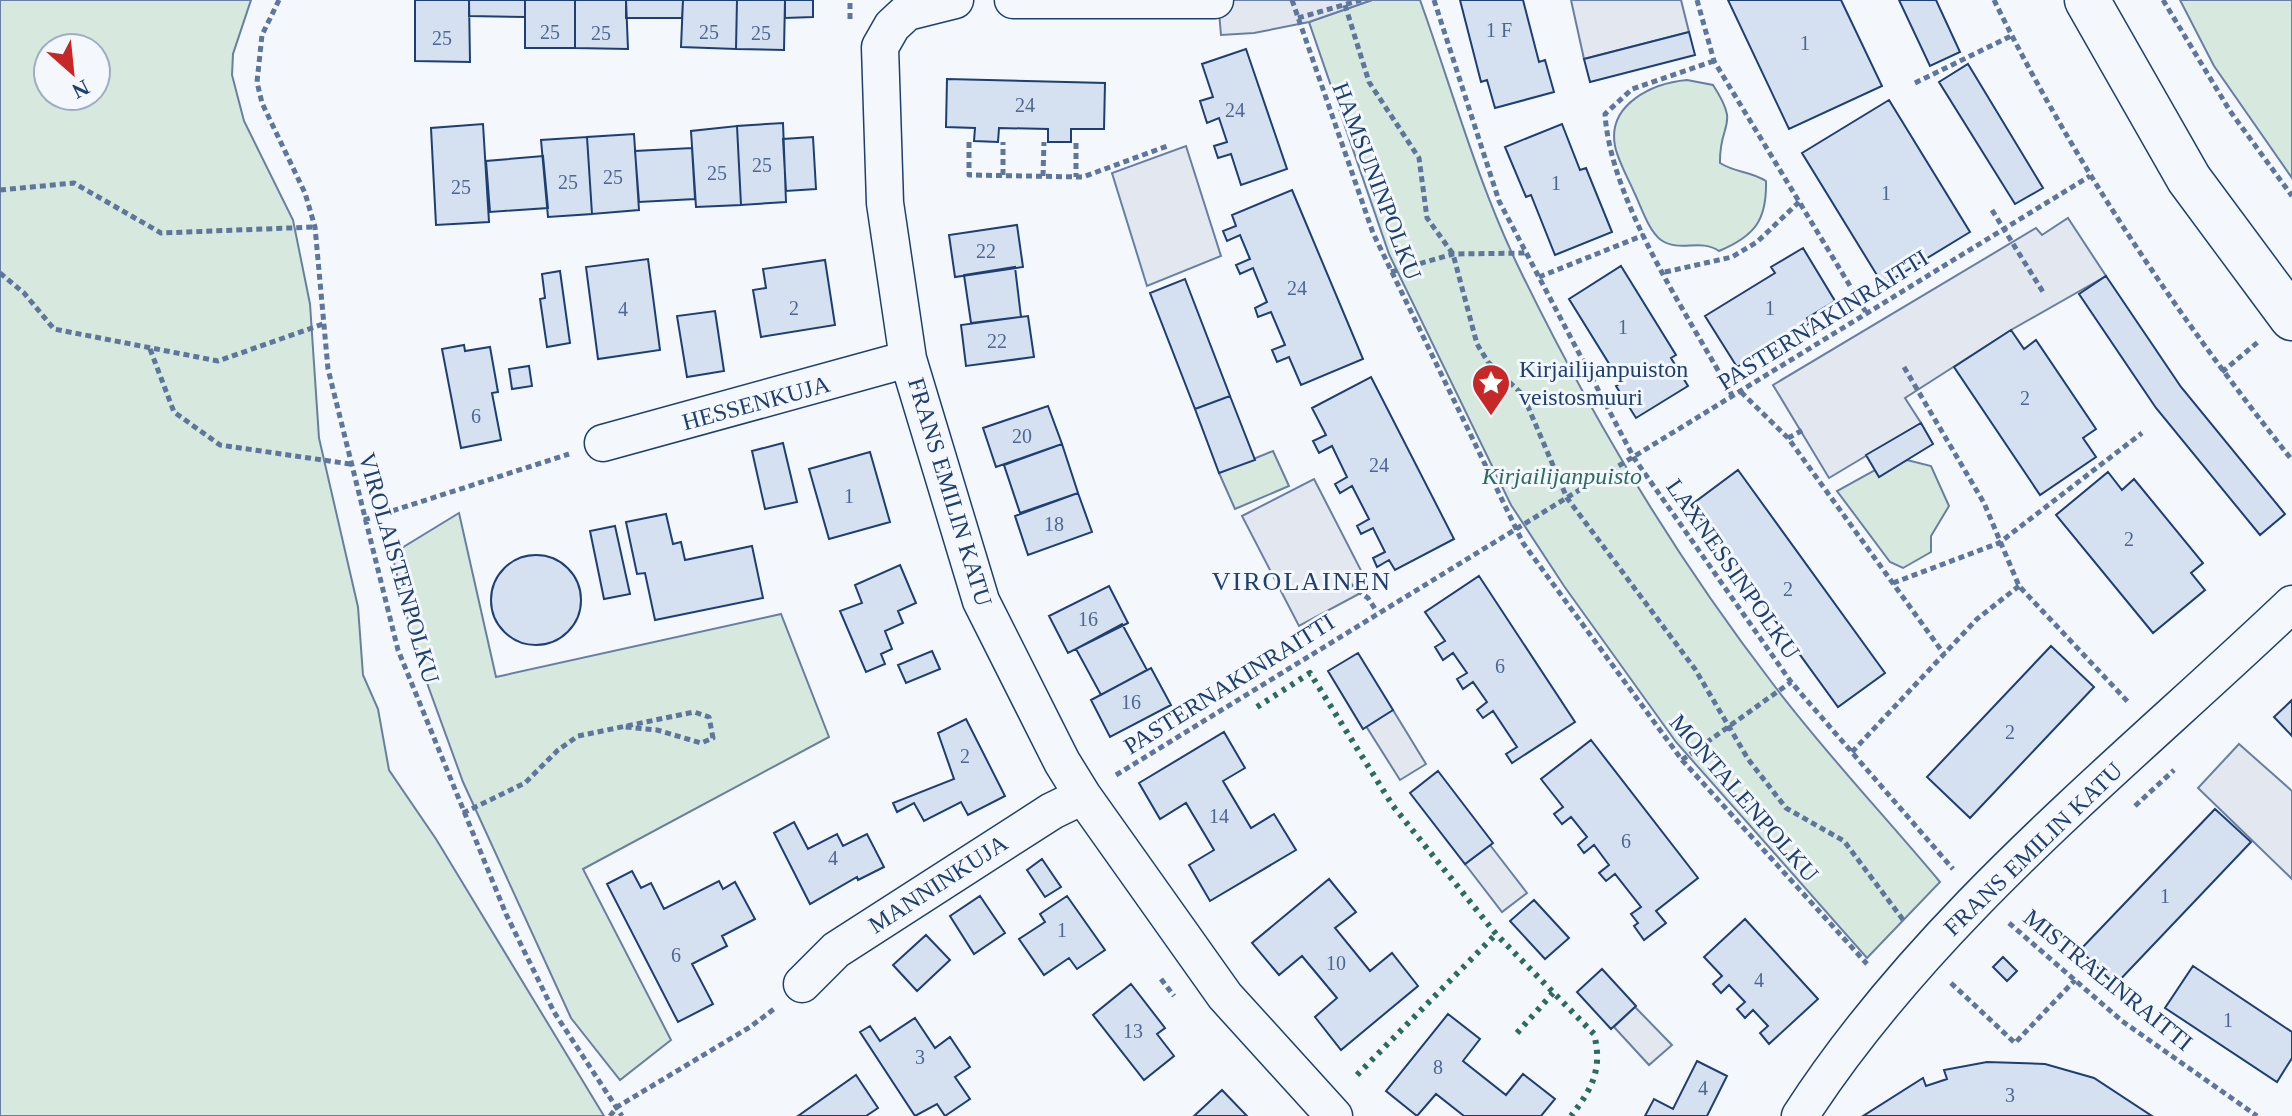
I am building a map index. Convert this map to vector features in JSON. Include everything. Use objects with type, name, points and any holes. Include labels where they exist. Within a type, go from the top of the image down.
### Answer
[{"type":"main road","points":[[2087,0],[2189,179],[2292,318]]},
{"type":"street","name":"FRANS EMILIN KATU","points":[[955,0],[907,12],[892,26],[880,47],[885,203],[908,359],[981,601],[1062,762],[1083,796],[1225,996],[1334,1116]]},
{"type":"street","points":[[1013,0],[1215,0]]},
{"type":"street","name":"HESSENKUJA","points":[[603,443],[877,371],[908,359]]},
{"type":"street","name":"FRANS EMILIN KATU","points":[[1800,1116],[1846,1048],[1892,989],[1978,897],[2292,604]]},
{"type":"street","name":"MANNINKUJA","points":[[802,984],[836,950],[1052,811],[1083,796]]},
{"type":"path","name":"VIROLAISTENPOLKU","points":[[279,0],[262,35],[257,82],[262,103],[305,193],[315,227],[328,369],[398,650],[506,914],[554,1012],[622,1116]]},
{"type":"path","name":"HAMSUNINPOLKU","points":[[1292,0],[1373,233],[1523,543]]},
{"type":"path","points":[[1298,18],[1361,0]]},
{"type":"path","name":"LAXNESSINPOLKU","points":[[1434,0],[1499,201],[1634,458],[1791,682],[1978,897]]},
{"type":"path","points":[[1697,0],[1714,61],[1867,314]]},
{"type":"path","points":[[1994,0],[2090,176],[2222,372],[2292,460]]},
{"type":"path","points":[[2163,0],[2214,86],[2292,196]]},
{"type":"path","points":[[1345,5],[1369,82],[1419,158],[1427,218],[1453,254],[1477,344],[1488,362],[1523,395],[1567,498],[1695,669],[1748,759],[1786,808],[1844,841],[1911,931]]},
{"type":"path","points":[[1915,83],[2011,36]]},
{"type":"path","points":[[1714,61],[1632,89],[1605,114],[1607,148],[1644,235],[1733,397]]},
{"type":"path","points":[[969,142],[969,175],[1076,177],[1170,145]]},
{"type":"path","points":[[1003,142],[1003,175]]},
{"type":"path","points":[[1043,176],[1044,142]]},
{"type":"path","points":[[1076,143],[1076,177]]},
{"type":"path","name":"PASTERNAKINRAITTI","points":[[1083,796],[1514,527],[1634,458],[2090,176]]},
{"type":"path","points":[[0,190],[74,183],[161,233],[315,227]]},
{"type":"path","points":[[1665,272],[1732,257],[1757,242],[1799,202]]},
{"type":"path","points":[[1992,210],[2043,292]]},
{"type":"path","points":[[1539,277],[1644,235]]},
{"type":"path","points":[[1391,272],[1453,254],[1526,253]]},
{"type":"path","points":[[0,273],[24,293],[54,329],[218,361],[326,323]]},
{"type":"path","points":[[150,348],[174,412],[220,445],[350,464]]},
{"type":"path","points":[[1904,367],[1984,503],[2019,586],[2130,703]]},
{"type":"path","points":[[1741,392],[1788,438],[1944,654]]},
{"type":"path","points":[[1788,438],[1803,430]]},
{"type":"path","points":[[1893,583],[1999,543],[2142,433]]},
{"type":"path","points":[[364,520],[603,443]]},
{"type":"path","name":"MONTALENPOLKU","points":[[1523,543],[1682,760],[1892,989]]},
{"type":"path","points":[[1349,584],[1368,598],[1377,612]]},
{"type":"path","points":[[1852,752],[1977,619],[2019,586]]},
{"type":"path","points":[[1682,760],[1791,682]]},
{"type":"path","points":[[463,813],[525,783],[558,750],[578,736],[694,712],[709,717],[713,738],[701,743],[657,730],[625,727]]},
{"type":"path","name":"MISTRALINRAITTI","points":[[1978,897],[2122,1021],[2257,1116]]},
{"type":"path","points":[[1945,977],[2015,1043],[2075,980]]},
{"type":"path","points":[[610,1116],[617,1107],[750,1027],[802,984]]},
{"type":"green space","points":[[0,0],[251,0],[233,54],[232,75],[244,121],[293,220],[310,304],[319,438],[358,607],[363,675],[378,709],[389,770],[436,839],[604,1116],[0,1116]]},
{"type":"green space","name":"Kirjailijanpuisto","points":[[1372,0],[1420,0],[1477,168],[1503,234],[1574,375],[1667,533],[1736,635],[1793,710],[1940,882],[1867,958],[1676,742],[1564,586],[1511,505],[1389,254],[1309,22]]},
{"type":"green space","points":[[2180,0],[2292,0],[2292,178],[2214,66]]},
{"type":"green space","points":[[1687,80],[1713,85],[1726,109],[1727,124],[1720,163],[1766,181],[1764,206],[1756,225],[1742,239],[1719,251],[1705,246],[1668,244],[1656,236],[1645,218],[1615,146],[1614,131],[1625,107],[1647,91]]},
{"type":"green space","points":[[1273,451],[1289,486],[1235,509],[1219,473]]},
{"type":"green space","points":[[1907,460],[1931,466],[1949,506],[1931,536],[1931,552],[1903,568],[1890,562],[1837,491],[1875,470],[1879,476]]},
{"type":"green space","points":[[459,513],[496,677],[781,614],[829,737],[583,869],[671,1040],[620,1080],[571,1018],[463,782],[415,650],[392,554]]},
{"type":"shaded area","points":[[1218,0],[1372,0],[1309,22],[1254,33],[1221,35]]},
{"type":"shaded area","points":[[1571,0],[1681,0],[1689,32],[1584,59]]},
{"type":"shaded area","points":[[1186,146],[1221,256],[1147,286],[1112,173]]},
{"type":"shaded area","points":[[2068,218],[2106,276],[2011,330],[1905,398],[1921,423],[1829,478],[1773,385],[2036,228],[2042,235]]},
{"type":"shaded area","points":[[1314,479],[1370,588],[1299,626],[1242,516]]},
{"type":"shaded area","points":[[1393,710],[1426,764],[1400,780],[1366,726]]},
{"type":"shaded area","points":[[2239,744],[2292,791],[2292,879],[2198,788]]},
{"type":"shaded area","points":[[1490,845],[1527,893],[1502,912],[1465,864]]},
{"type":"shaded area","points":[[1635,1007],[1672,1045],[1649,1065],[1614,1027]]},
{"type":"building","points":[[415,0],[469,0],[470,62],[415,61]]},
{"type":"building","points":[[469,0],[525,0],[525,17],[469,16]]},
{"type":"building","points":[[525,0],[575,0],[575,48],[525,48]]},
{"type":"building","points":[[575,0],[626,0],[628,49],[575,48]]},
{"type":"building","points":[[626,0],[683,0],[682,18],[626,18]]},
{"type":"building","points":[[683,0],[737,0],[736,49],[681,47]]},
{"type":"building","points":[[737,0],[785,0],[784,50],[736,49]]},
{"type":"building","points":[[785,0],[813,0],[813,17],[785,18]]},
{"type":"building","points":[[1460,0],[1523,0],[1539,62],[1545,60],[1554,92],[1495,108],[1487,80],[1481,82]]},
{"type":"building","points":[[1728,0],[1841,0],[1882,86],[1789,129]]},
{"type":"building","points":[[1899,0],[1936,0],[1960,52],[1930,66]]},
{"type":"building","points":[[1689,32],[1695,55],[1590,82],[1584,59]]},
{"type":"building","points":[[1246,49],[1287,169],[1241,185],[1231,154],[1218,158],[1214,146],[1227,142],[1219,118],[1207,123],[1200,101],[1213,97],[1202,64]]},
{"type":"building","points":[[1968,64],[2043,188],[2015,204],[1939,82]]},
{"type":"building","points":[[947,79],[1105,83],[1104,129],[1071,129],[1071,142],[1048,142],[1048,129],[999,128],[998,142],[974,141],[975,128],[946,127]]},
{"type":"building","points":[[1889,100],[1970,232],[1883,285],[1802,153]]},
{"type":"building","points":[[783,123],[786,202],[741,205],[737,126]]},
{"type":"building","points":[[483,124],[489,222],[436,225],[431,128]]},
{"type":"building","points":[[1562,124],[1580,170],[1586,168],[1612,232],[1555,255],[1531,195],[1526,197],[1505,147]]},
{"type":"building","points":[[737,126],[741,205],[696,207],[691,131]]},
{"type":"building","points":[[634,134],[639,210],[592,214],[587,137]]},
{"type":"building","points":[[587,137],[592,214],[548,217],[541,140]]},
{"type":"building","points":[[813,137],[816,189],[786,191],[783,139]]},
{"type":"building","points":[[692,148],[695,199],[639,202],[635,151]]},
{"type":"building","points":[[543,156],[548,208],[490,212],[486,161]]},
{"type":"building","points":[[1292,190],[1363,359],[1301,385],[1289,357],[1277,362],[1272,350],[1285,345],[1271,312],[1258,317],[1255,308],[1267,302],[1253,268],[1240,274],[1236,265],[1250,259],[1240,235],[1227,241],[1223,231],[1236,226],[1232,215]]},
{"type":"building","points":[[1017,225],[1023,267],[955,277],[949,235]]},
{"type":"building","points":[[1803,248],[1835,301],[1807,318],[1810,323],[1737,367],[1705,316],[1775,273],[1771,267]]},
{"type":"building","points":[[648,259],[660,350],[598,359],[586,267]]},
{"type":"building","points":[[825,260],[835,325],[761,337],[753,290],[766,288],[763,269]]},
{"type":"building","points":[[1621,266],[1676,355],[1671,358],[1688,386],[1636,418],[1616,386],[1621,383],[1569,299]]},
{"type":"building","points":[[1015,267],[1021,317],[971,323],[964,275]]},
{"type":"building","points":[[560,271],[570,343],[547,347],[540,299],[545,298],[542,274]]},
{"type":"building","points":[[2106,276],[2181,387],[2285,514],[2260,535],[2156,408],[2079,294]]},
{"type":"building","points":[[1185,279],[1230,396],[1195,409],[1150,293]]},
{"type":"building","points":[[715,311],[724,371],[687,377],[677,316]]},
{"type":"building","points":[[1028,316],[1034,357],[966,366],[961,325]]},
{"type":"building","points":[[2011,330],[2024,349],[2036,340],[2096,429],[2083,438],[2096,457],[2040,495],[1954,367]]},
{"type":"building","points":[[464,345],[465,351],[490,347],[498,392],[492,393],[501,440],[461,448],[442,349]]},
{"type":"building","points":[[529,366],[532,386],[512,389],[509,369]]},
{"type":"building","points":[[1371,377],[1454,539],[1395,570],[1389,560],[1377,567],[1373,558],[1385,552],[1373,528],[1361,534],[1357,526],[1369,519],[1352,486],[1340,493],[1335,484],[1347,477],[1332,446],[1319,453],[1313,441],[1326,435],[1312,408]]},
{"type":"building","points":[[1230,396],[1255,460],[1219,473],[1195,409]]},
{"type":"building","points":[[1048,406],[1062,444],[996,467],[983,428]]},
{"type":"building","points":[[1921,423],[1933,444],[1879,477],[1866,455]]},
{"type":"building","points":[[783,443],[797,502],[765,509],[752,451]]},
{"type":"building","points":[[1062,444],[1078,493],[1020,513],[1004,465]]},
{"type":"building","points":[[870,452],[890,522],[829,539],[809,469]]},
{"type":"building","points":[[1738,470],[1885,673],[1838,707],[1691,505]]},
{"type":"building","points":[[2108,472],[2122,490],[2134,479],[2203,563],[2191,573],[2205,590],[2153,633],[2056,515]]},
{"type":"building","points":[[1078,493],[1092,532],[1028,555],[1015,516]]},
{"type":"building","points":[[666,514],[673,544],[681,542],[685,560],[752,546],[763,598],[655,620],[645,573],[637,574],[626,522]]},
{"type":"building","points":[[615,526],[630,594],[604,599],[590,531]]},
{"type":"building","points":[[527,555],[545,555],[561,562],[574,575],[581,591],[581,609],[574,625],[561,638],[545,645],[527,645],[511,638],[498,625],[491,609],[491,591],[498,575],[511,562]]},
{"type":"building","points":[[900,565],[916,603],[898,611],[903,623],[885,631],[892,649],[881,654],[885,664],[866,672],[840,611],[862,603],[855,585]]},
{"type":"building","points":[[1479,576],[1575,722],[1512,763],[1506,754],[1517,747],[1493,711],[1483,718],[1477,710],[1487,702],[1473,682],[1463,689],[1457,679],[1467,673],[1453,653],[1443,660],[1435,647],[1445,641],[1425,612]]},
{"type":"building","points":[[1109,586],[1128,623],[1068,653],[1049,616]]},
{"type":"building","points":[[1122,624],[1147,670],[1101,695],[1076,649]]},
{"type":"building","points":[[2051,646],[2094,687],[1970,818],[1927,777]]},
{"type":"building","points":[[932,651],[940,669],[906,683],[898,665]]},
{"type":"building","points":[[1358,653],[1393,710],[1363,729],[1328,671]]},
{"type":"building","points":[[1151,668],[1171,705],[1110,737],[1091,700]]},
{"type":"building","points":[[2292,700],[2292,736],[2274,717]]},
{"type":"building","points":[[966,719],[1005,796],[968,815],[961,802],[924,821],[914,803],[897,812],[893,803],[954,779],[938,733]]},
{"type":"building","points":[[1224,732],[1245,768],[1223,781],[1251,828],[1274,814],[1296,850],[1210,901],[1189,865],[1214,850],[1186,803],[1160,819],[1139,783]]},
{"type":"building","points":[[1591,740],[1698,878],[1656,911],[1666,923],[1644,940],[1634,926],[1638,923],[1631,914],[1641,907],[1615,874],[1606,881],[1599,873],[1609,865],[1594,845],[1584,853],[1578,845],[1587,837],[1571,817],[1562,824],[1554,814],[1563,807],[1541,779]]},
{"type":"building","points":[[1438,771],[1493,843],[1465,864],[1410,793]]},
{"type":"building","points":[[2215,809],[2251,842],[2115,985],[2080,950]]},
{"type":"building","points":[[794,822],[808,849],[837,834],[843,846],[867,834],[884,867],[858,880],[857,877],[810,904],[774,833]]},
{"type":"building","points":[[1042,859],[1061,887],[1045,897],[1027,870]]},
{"type":"building","points":[[632,871],[641,888],[651,883],[664,909],[719,881],[723,889],[735,882],[755,919],[722,936],[727,946],[692,964],[713,1004],[678,1022],[607,884]]},
{"type":"building","points":[[1329,879],[1356,912],[1335,928],[1370,971],[1392,953],[1418,986],[1341,1050],[1315,1017],[1337,998],[1302,956],[1279,975],[1252,943]]},
{"type":"building","points":[[980,896],[1005,933],[974,954],[950,916]]},
{"type":"building","points":[[1067,896],[1105,950],[1077,969],[1069,958],[1044,975],[1019,939],[1045,922],[1040,914]]},
{"type":"building","points":[[1534,900],[1569,938],[1545,959],[1510,921]]},
{"type":"building","points":[[1745,919],[1818,999],[1769,1044],[1760,1033],[1768,1026],[1753,1010],[1745,1018],[1737,1009],[1745,1002],[1729,985],[1721,993],[1713,984],[1722,976],[1704,957]]},
{"type":"building","points":[[926,935],[950,960],[917,991],[893,965]]},
{"type":"building","points":[[2003,957],[2017,971],[2007,981],[1993,967]]},
{"type":"building","points":[[2193,966],[2292,1032],[2292,1058],[2277,1082],[2165,1008]]},
{"type":"building","points":[[1602,969],[1636,1006],[1611,1029],[1577,992]]},
{"type":"building","points":[[1131,984],[1165,1028],[1157,1034],[1174,1056],[1144,1080],[1093,1015]]},
{"type":"building","points":[[1448,1014],[1480,1039],[1463,1061],[1506,1095],[1523,1074],[1555,1099],[1541,1116],[1464,1116],[1436,1094],[1417,1116],[1386,1091]]},
{"type":"building","points":[[915,1018],[935,1048],[950,1037],[970,1067],[955,1077],[970,1099],[945,1116],[937,1104],[915,1116],[860,1032],[870,1026],[880,1041]]},
{"type":"building","points":[[1697,1061],[1727,1076],[1707,1116],[1645,1116],[1654,1099],[1673,1109]]},
{"type":"building","points":[[1987,1062],[2045,1064],[2094,1078],[2152,1116],[1863,1116],[1923,1078],[1926,1086],[1947,1079],[1944,1070]]},
{"type":"building","points":[[856,1075],[878,1108],[866,1116],[798,1116]]},
{"type":"building","points":[[1222,1090],[1247,1116],[1194,1116]]},
{"type":"hedge","points":[[1257,707],[1310,673],[1393,806],[1496,934],[1594,1034],[1597,1058],[1594,1078],[1571,1116]]},
{"type":"hedge","points":[[1357,1075],[1496,934]]},
{"type":"hedge","points":[[1517,1033],[1553,993]]},
{"type":"place","name":"Kirjailijanpuiston veistosmuuri","points":[[1491,417]]},
{"type":"district","name":"VIROLAINEN","points":[[1302,581]]}]
